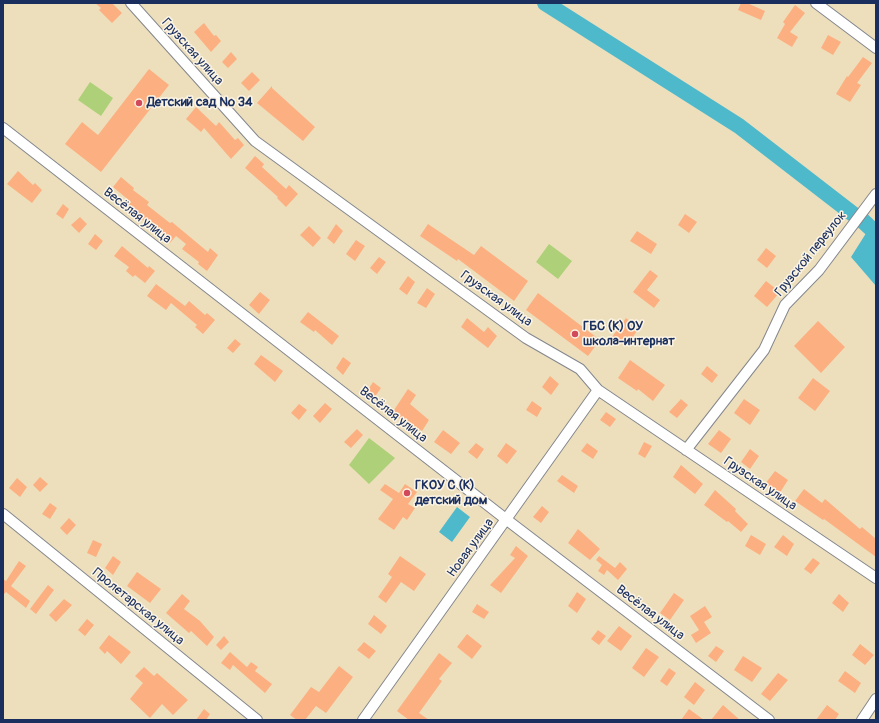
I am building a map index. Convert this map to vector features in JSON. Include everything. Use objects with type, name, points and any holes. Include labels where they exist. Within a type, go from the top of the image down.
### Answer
[{"type":"street","name":"Грузская улица","points":[[131,3],[255,141],[526,338],[580,369],[598,390],[876,578]]},
{"type":"street","points":[[816,3],[876,48]]},
{"type":"street","name":"Весёлая улица","points":[[3,128],[507,520],[769,720]]},
{"type":"street","name":"Грузской переулок","points":[[686,450],[764,350],[785,305],[819,270],[876,194]]},
{"type":"street","name":"Новая улица","points":[[363,720],[507,520],[598,390]]},
{"type":"street","name":"Пролетарская улица","points":[[3,514],[257,720]]},
{"type":"street","points":[[862,720],[876,699]]},
{"type":"green space","points":[[90,82],[113,98],[101,116],[78,100]]},
{"type":"green space","points":[[549,244],[572,261],[558,279],[536,262]]},
{"type":"green space","points":[[369,438],[395,458],[369,484],[349,465]]},
{"type":"water","points":[[876,222],[876,286],[851,257],[870,227]]},
{"type":"water","points":[[457,507],[470,517],[452,542],[439,532]]},
{"type":"building","points":[[95,3],[112,3],[122,13],[112,23],[99,10],[101,8]]},
{"type":"building","points":[[741,3],[747,3],[765,11],[761,20],[738,10]]},
{"type":"building","points":[[795,5],[805,13],[790,32],[798,37],[792,47],[777,38],[785,24],[783,22]]},
{"type":"building","points":[[204,23],[214,36],[216,35],[221,41],[211,52],[194,32]]},
{"type":"building","points":[[828,35],[841,42],[833,55],[821,48]]},
{"type":"building","points":[[231,52],[237,59],[228,68],[222,62]]},
{"type":"building","points":[[863,57],[872,63],[857,83],[861,85],[850,102],[836,94],[847,76],[848,77]]},
{"type":"building","name":"Детский сад № 34","points":[[149,69],[169,85],[101,172],[65,144],[82,122],[98,135]]},
{"type":"building","points":[[252,72],[260,80],[249,91],[241,83]]},
{"type":"building","points":[[272,86],[272,88],[315,127],[303,141],[257,103]]},
{"type":"building","points":[[196,107],[216,126],[219,122],[235,140],[238,138],[244,145],[231,159],[204,128],[201,132],[186,119]]},
{"type":"building","points":[[255,156],[264,164],[262,167],[286,189],[289,185],[298,194],[286,207],[277,198],[278,197],[245,168]]},
{"type":"building","points":[[18,171],[33,185],[35,183],[42,190],[32,203],[7,184]]},
{"type":"building","points":[[121,177],[134,188],[133,190],[149,202],[147,205],[170,223],[172,222],[208,252],[210,248],[218,255],[207,271],[198,264],[199,262],[182,249],[186,244],[176,236],[170,243],[127,207],[131,202],[113,187]]},
{"type":"building","points":[[63,204],[69,209],[63,219],[56,214]]},
{"type":"building","points":[[685,214],[697,222],[689,233],[678,225]]},
{"type":"building","points":[[80,217],[87,224],[79,233],[71,225]]},
{"type":"building","points":[[336,224],[343,231],[334,244],[327,238]]},
{"type":"building","points":[[428,224],[474,255],[481,246],[528,281],[514,301],[458,259],[457,261],[420,236]]},
{"type":"building","points":[[309,226],[321,238],[313,247],[300,235]]},
{"type":"building","points":[[637,231],[657,244],[651,254],[630,241]]},
{"type":"building","points":[[95,234],[103,241],[96,250],[88,244]]},
{"type":"building","points":[[356,240],[365,246],[355,261],[346,254]]},
{"type":"building","points":[[122,246],[148,268],[149,266],[155,271],[145,283],[135,275],[133,277],[126,271],[129,267],[114,256]]},
{"type":"building","points":[[766,248],[776,256],[767,268],[757,260]]},
{"type":"building","points":[[379,257],[386,262],[377,274],[370,268]]},
{"type":"building","points":[[650,270],[658,276],[647,290],[660,300],[654,308],[633,292]]},
{"type":"building","points":[[408,276],[415,282],[407,295],[399,289]]},
{"type":"building","points":[[766,281],[780,292],[767,307],[754,296]]},
{"type":"building","points":[[156,284],[185,306],[189,301],[205,315],[207,313],[215,320],[203,334],[195,327],[197,325],[171,303],[166,310],[147,296]]},
{"type":"building","points":[[427,288],[435,294],[426,308],[417,303]]},
{"type":"building","points":[[260,292],[270,300],[259,314],[249,305]]},
{"type":"building","points":[[538,293],[600,340],[588,356],[526,310]]},
{"type":"building","points":[[308,312],[339,336],[332,345],[315,330],[314,332],[300,322]]},
{"type":"building","points":[[467,318],[484,332],[488,327],[497,336],[488,348],[461,327]]},
{"type":"building","points":[[626,318],[639,328],[626,347],[612,337]]},
{"type":"building","points":[[818,321],[845,347],[821,373],[794,346]]},
{"type":"building","points":[[235,339],[241,344],[233,353],[227,348]]},
{"type":"building","points":[[261,355],[283,371],[275,382],[254,364]]},
{"type":"building","points":[[343,357],[351,363],[343,375],[336,368]]},
{"type":"building","points":[[630,360],[665,385],[653,401],[638,389],[637,391],[618,378]]},
{"type":"building","points":[[707,366],[718,375],[712,383],[701,374]]},
{"type":"building","points":[[550,376],[559,384],[551,395],[542,387]]},
{"type":"building","points":[[813,378],[830,391],[815,411],[798,398]]},
{"type":"building","points":[[373,382],[381,388],[374,398],[366,393]]},
{"type":"building","points":[[408,389],[416,395],[410,404],[429,420],[422,431],[401,417],[400,419],[392,413]]},
{"type":"building","points":[[681,399],[688,405],[677,418],[669,412]]},
{"type":"building","points":[[744,399],[760,410],[750,425],[734,413]]},
{"type":"building","points":[[532,401],[542,408],[537,417],[526,410]]},
{"type":"building","points":[[325,403],[332,409],[320,423],[313,416]]},
{"type":"building","points":[[299,404],[307,410],[299,420],[291,413]]},
{"type":"building","points":[[606,412],[616,419],[610,427],[600,420]]},
{"type":"building","points":[[357,429],[363,435],[351,448],[344,442]]},
{"type":"building","points":[[443,430],[460,443],[451,454],[434,442]]},
{"type":"building","points":[[719,430],[731,439],[721,453],[708,444]]},
{"type":"building","points":[[644,442],[652,446],[645,458],[638,454]]},
{"type":"building","points":[[476,443],[484,449],[477,459],[468,452]]},
{"type":"building","points":[[506,443],[517,451],[507,464],[497,456]]},
{"type":"building","points":[[587,443],[598,451],[593,459],[581,451]]},
{"type":"building","points":[[750,449],[759,456],[750,469],[741,462]]},
{"type":"building","points":[[681,465],[703,484],[695,494],[673,477]]},
{"type":"building","points":[[775,471],[788,480],[779,494],[765,484]]},
{"type":"building","points":[[562,475],[578,486],[574,493],[557,481]]},
{"type":"building","points":[[40,477],[48,484],[40,492],[33,485]]},
{"type":"building","points":[[17,478],[27,487],[20,497],[9,488]]},
{"type":"building","points":[[385,484],[399,493],[405,484],[417,492],[408,504],[415,508],[407,520],[403,517],[394,530],[378,519],[393,499],[380,490]]},
{"type":"building","points":[[804,489],[822,503],[825,499],[860,529],[862,527],[876,539],[876,557],[824,519],[823,520],[795,501]]},
{"type":"building","points":[[715,490],[736,509],[735,511],[748,524],[741,532],[728,521],[727,522],[704,505]]},
{"type":"building","points":[[50,503],[57,508],[50,519],[42,514]]},
{"type":"building","points":[[542,506],[549,512],[541,523],[533,517]]},
{"type":"building","points":[[69,518],[76,525],[67,535],[60,528]]},
{"type":"building","points":[[578,529],[600,549],[590,560],[568,543]]},
{"type":"building","points":[[751,535],[766,544],[760,555],[745,546]]},
{"type":"building","points":[[783,535],[794,544],[787,556],[774,547]]},
{"type":"building","points":[[93,540],[102,544],[96,557],[87,553]]},
{"type":"building","points":[[516,546],[528,556],[501,593],[490,585],[515,558],[510,555]]},
{"type":"building","points":[[113,556],[121,562],[113,575],[105,568]]},
{"type":"building","points":[[400,556],[426,574],[414,591],[401,582],[386,603],[378,597],[392,577],[388,574]]},
{"type":"building","points":[[599,556],[615,568],[620,562],[627,569],[618,580],[607,570],[604,575],[598,571],[602,565],[596,560]]},
{"type":"building","points":[[813,558],[820,563],[811,574],[804,569]]},
{"type":"building","points":[[19,561],[26,566],[11,586],[30,601],[26,608],[6,592],[3,595],[3,579],[6,581]]},
{"type":"building","points":[[137,572],[161,589],[150,603],[127,586]]},
{"type":"building","points":[[48,585],[54,590],[36,614],[30,609]]},
{"type":"building","points":[[577,592],[586,599],[577,613],[568,606]]},
{"type":"building","points":[[674,593],[684,600],[670,620],[660,613]]},
{"type":"building","points":[[182,594],[190,601],[184,609],[200,621],[214,637],[207,646],[191,631],[189,633],[166,613]]},
{"type":"building","points":[[839,594],[849,603],[843,612],[832,603]]},
{"type":"building","points":[[64,599],[72,605],[56,622],[49,615]]},
{"type":"building","points":[[477,604],[489,612],[484,619],[472,612]]},
{"type":"building","points":[[705,606],[712,617],[704,622],[711,633],[696,643],[691,635],[699,630],[690,616]]},
{"type":"building","points":[[374,615],[387,626],[381,634],[368,624]]},
{"type":"building","points":[[87,619],[94,625],[85,636],[78,630]]},
{"type":"building","points":[[619,626],[632,636],[621,651],[607,641]]},
{"type":"building","points":[[598,630],[606,636],[599,645],[591,639]]},
{"type":"building","points":[[467,634],[482,646],[472,659],[457,647]]},
{"type":"building","points":[[109,635],[131,652],[121,664],[107,651],[105,654],[99,648]]},
{"type":"building","points":[[224,636],[229,642],[221,650],[216,645]]},
{"type":"building","points":[[364,642],[376,651],[369,659],[357,650]]},
{"type":"building","points":[[860,644],[874,655],[865,665],[852,655]]},
{"type":"building","points":[[716,646],[724,651],[716,662],[708,656]]},
{"type":"building","points":[[646,648],[659,657],[644,677],[632,668]]},
{"type":"building","points":[[230,652],[247,667],[251,662],[258,667],[255,671],[272,684],[265,693],[233,665],[230,670],[221,663]]},
{"type":"building","points":[[439,653],[452,663],[439,679],[442,681],[419,713],[429,720],[409,720],[397,711]]},
{"type":"building","points":[[743,656],[762,668],[752,682],[734,670]]},
{"type":"building","points":[[339,666],[353,677],[326,713],[316,706],[305,720],[297,720],[290,715],[311,687],[319,692]]},
{"type":"building","points":[[144,667],[154,676],[157,673],[188,700],[173,715],[162,704],[150,718],[130,699],[143,683],[135,676]]},
{"type":"building","points":[[669,668],[676,673],[667,686],[660,681]]},
{"type":"building","points":[[845,671],[861,683],[855,693],[838,681]]},
{"type":"building","points":[[778,673],[788,680],[770,701],[761,694]]},
{"type":"building","points":[[695,682],[705,690],[694,705],[684,697]]},
{"type":"building","points":[[723,705],[740,720],[711,720]]},
{"type":"building","points":[[827,705],[839,714],[835,720],[816,720]]},
{"type":"building","points":[[204,709],[210,714],[206,720],[196,720]]},
{"type":"building","points":[[689,709],[704,720],[681,720]]},
{"type":"waterway","points":[[545,3],[739,126],[853,214]]},
{"type":"waterway","points":[[863,221],[876,233]]},
{"type":"place","name":"Детский сад № 34","points":[[139,103]]},
{"type":"place","name":"ГБС (К) ОУ школа-интернат","points":[[575,334]]},
{"type":"place","name":"ГКОУ С (К) детский дом","points":[[407,493]]}]
